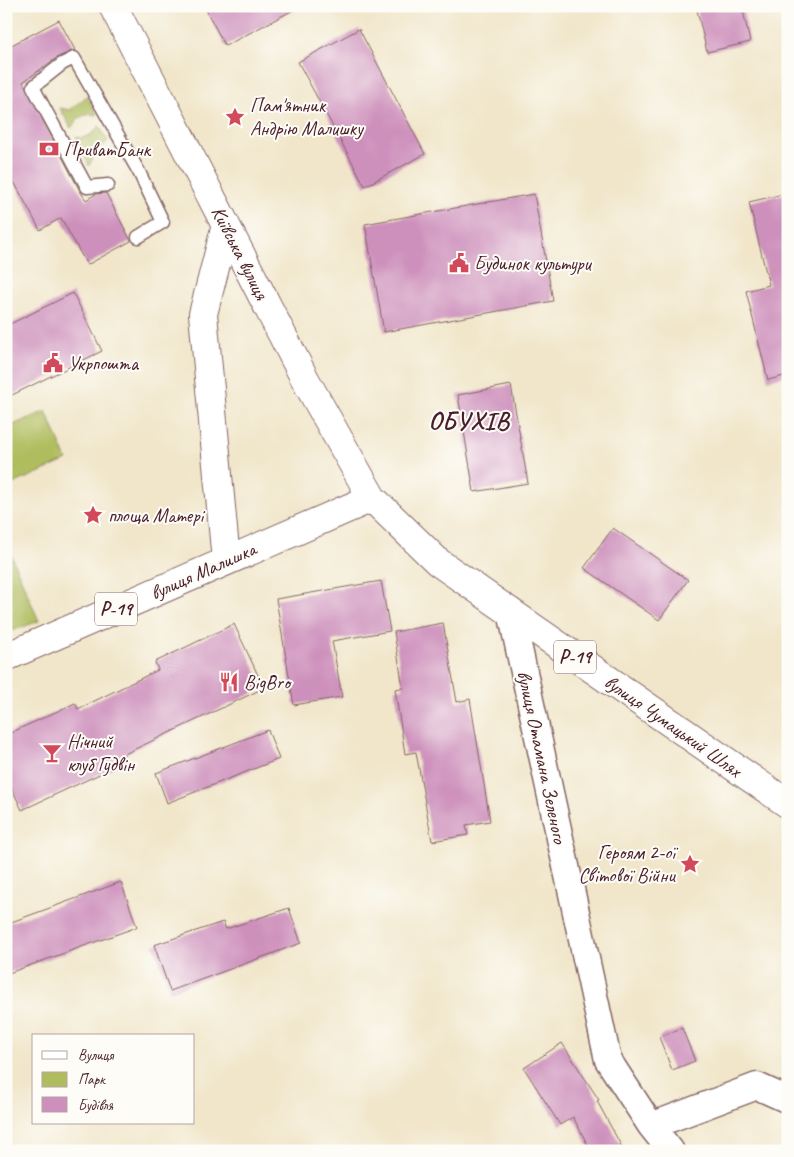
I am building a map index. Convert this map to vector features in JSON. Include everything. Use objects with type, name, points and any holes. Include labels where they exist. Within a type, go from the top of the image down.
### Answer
[{"type":"main road","name":"Київська вулиця","points":[[112,6],[306,381],[372,498]]},
{"type":"main road","points":[[226,225],[202,314],[226,561]]},
{"type":"main road","name":"вулиця Малишка","points":[[6,657],[372,498]]},
{"type":"main road","name":"вулиця Чумацький Шлях","points":[[372,498],[438,562],[649,710],[788,804]]},
{"type":"street","name":"вулиця Отамана Зеленого","points":[[511,612],[608,1060],[651,1126],[672,1151]]},
{"type":"street","points":[[651,1126],[758,1086],[788,1100]]},
{"type":"lane","points":[[108,185],[87,187],[33,87],[62,64],[74,58],[139,172],[163,222],[138,237]]},
{"type":"green space","points":[[87,96],[97,115],[81,117],[71,128],[60,108],[70,110]]},
{"type":"green space","points":[[99,126],[108,141],[97,150],[89,166],[76,137],[89,136]]},
{"type":"green space","points":[[46,411],[67,460],[6,487],[6,428]]},
{"type":"green space","points":[[6,544],[39,621],[6,633]]},
{"type":"building","points":[[204,6],[301,6],[225,46]]},
{"type":"building","points":[[696,6],[742,6],[750,42],[707,52]]},
{"type":"building","points":[[59,20],[75,50],[58,57],[23,82],[86,200],[96,194],[106,193],[131,241],[87,265],[61,218],[40,230],[6,167],[6,48]]},
{"type":"building","points":[[359,29],[425,154],[365,186],[298,62]]},
{"type":"building","points":[[788,193],[788,375],[768,380],[746,291],[769,285],[749,202]]},
{"type":"building","name":"Будинок культури","points":[[534,194],[553,301],[384,332],[365,224]]},
{"type":"building","points":[[73,293],[102,351],[6,398],[6,326]]},
{"type":"building","points":[[511,385],[528,483],[474,492],[458,395]]},
{"type":"building","points":[[613,528],[688,580],[659,620],[584,568]]},
{"type":"building","points":[[381,581],[390,631],[332,641],[342,697],[294,705],[276,599]]},
{"type":"building","points":[[443,623],[457,702],[470,699],[490,821],[466,825],[468,835],[432,841],[416,752],[405,754],[395,689],[403,688],[394,632]]},
{"type":"building","points":[[234,624],[264,688],[114,759],[117,766],[22,810],[6,776],[6,735],[75,703],[78,709],[158,670],[155,662]]},
{"type":"building","points":[[268,730],[279,759],[167,803],[156,773]]},
{"type":"building","points":[[121,882],[137,927],[6,974],[6,924]]},
{"type":"building","points":[[289,908],[301,943],[170,991],[154,945],[223,922],[226,929]]},
{"type":"building","points":[[682,1028],[695,1061],[672,1070],[659,1037]]},
{"type":"building","points":[[562,1043],[599,1100],[597,1101],[624,1151],[591,1151],[573,1117],[560,1125],[524,1068]]},
{"type":"place","name":"Пам'ятник Андрію Малишку","points":[[235,117]]},
{"type":"place","name":"ПриватБанк","points":[[49,149]]},
{"type":"place","name":"Будинок культури","points":[[459,263]]},
{"type":"place","name":"Укрпошта","points":[[53,363]]},
{"type":"place","name":"площа Матері","points":[[93,515]]},
{"type":"place","name":"BigBro","points":[[229,682]]},
{"type":"place","name":"Нічний клуб Гудвін","points":[[52,753]]},
{"type":"place","name":"Героям 2-ої Світової Війни","points":[[690,864]]},
{"type":"district","name":"ОБУХІВ","points":[[469,421]]}]
